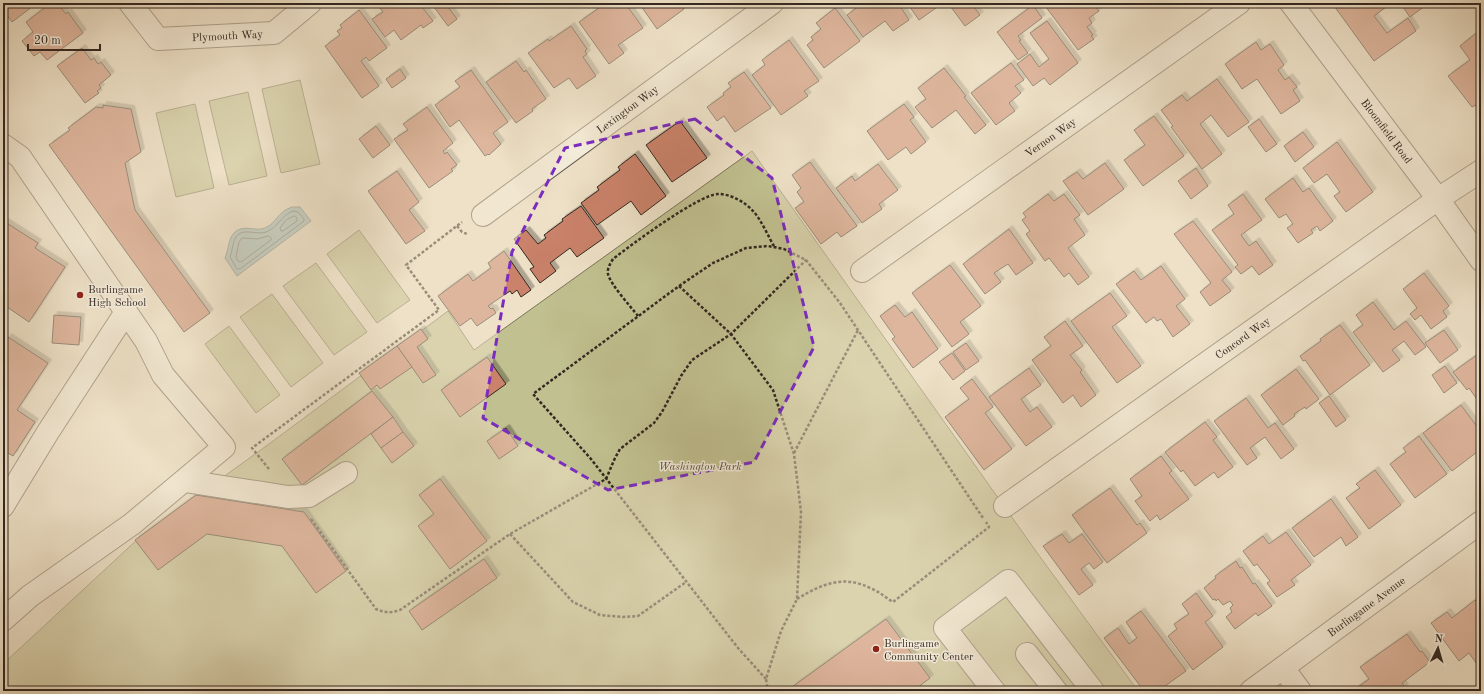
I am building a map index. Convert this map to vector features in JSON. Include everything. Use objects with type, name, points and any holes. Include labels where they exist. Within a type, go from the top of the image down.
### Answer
[{"type":"street","name":"Plymouth Way","points":[[130,3],[158,39],[274,33],[310,3]]},
{"type":"street","name":"Lexington Way","points":[[483,215],[772,3]]},
{"type":"street","name":"Vernon Way","points":[[862,271],[1239,3]]},
{"type":"street","name":"Bloomfield Road","points":[[1292,3],[1438,199],[1481,260]]},
{"type":"street","points":[[3,145],[20,157],[146,341],[163,375],[224,447],[132,524],[30,596],[3,620]]},
{"type":"street","name":"Concord Way","points":[[1005,506],[1438,199],[1481,171]]},
{"type":"street","points":[[4,504],[48,432],[126,312]]},
{"type":"street","points":[[185,481],[296,497],[309,496],[346,473]]},
{"type":"street","name":"Burlingame Avenue","points":[[1251,691],[1481,522]]},
{"type":"street","points":[[994,691],[945,628],[1008,581],[1093,691]]},
{"type":"street","points":[[1027,654],[1056,691]]},
{"type":"street","points":[[1283,668],[1300,691]]},
{"type":"path","points":[[638,316],[608,275],[608,268],[613,259],[680,212],[703,199],[718,194],[730,196],[742,203],[754,212],[775,248]]},
{"type":"path","points":[[270,471],[252,448],[439,310],[406,265],[460,223],[483,215]]},
{"type":"path","points":[[766,680],[738,648],[591,459],[533,394],[679,286],[713,263],[746,248],[768,246],[784,249],[806,260],[840,303],[989,527],[893,602],[872,588],[851,581],[827,583],[813,589],[797,599]]},
{"type":"path","points":[[296,497],[376,610],[384,613],[392,613],[400,610],[510,534],[606,479],[614,458],[620,449],[654,423],[692,360],[731,334],[806,260]]},
{"type":"path","points":[[679,286],[731,334],[773,390],[794,454],[801,512],[797,599],[781,631],[766,680],[768,691]]},
{"type":"path","points":[[794,454],[858,330]]},
{"type":"path","points":[[510,534],[573,602],[600,615],[623,617],[638,616],[686,582]]},
{"type":"path","points":[[791,691],[792,687]]},
{"type":"highlighted area","points":[[695,119],[772,178],[814,347],[754,462],[608,490],[483,418],[512,252],[565,148]]},
{"type":"green space","points":[[300,80],[320,164],[281,173],[262,89]]},
{"type":"green space","points":[[248,92],[267,176],[229,185],[209,101]]},
{"type":"green space","points":[[195,104],[214,188],[176,197],[156,113]]},
{"type":"green space","name":"Washington Park","points":[[752,151],[1038,554],[1138,691],[3,691],[3,664],[140,537],[269,444],[448,311],[474,350]]},
{"type":"green space","points":[[359,230],[410,300],[377,323],[327,254]]},
{"type":"green space","points":[[316,263],[367,332],[334,355],[283,286]]},
{"type":"green space","points":[[272,294],[323,363],[291,387],[240,317]]},
{"type":"green space","points":[[229,326],[280,395],[256,413],[205,344]]},
{"type":"water","points":[[292,207],[300,207],[311,221],[237,276],[225,258],[233,234],[238,230],[246,228],[265,228],[283,212]]},
{"type":"building","points":[[3,3],[37,3],[12,22],[3,10]]},
{"type":"building","points":[[51,3],[57,3],[66,14],[68,12],[83,33],[47,60],[40,52],[34,56],[22,41],[33,32],[26,22]]},
{"type":"building","points":[[385,3],[419,3],[433,21],[423,28],[421,25],[401,40],[394,30],[385,37],[372,19],[383,12],[379,7]]},
{"type":"building","points":[[431,3],[453,3],[448,7],[457,19],[448,26]]},
{"type":"building","points":[[606,3],[625,3],[643,28],[618,45],[624,53],[609,64],[579,22]]},
{"type":"building","points":[[639,3],[680,3],[684,9],[657,29]]},
{"type":"building","points":[[863,3],[898,3],[909,20],[893,31],[885,21],[863,37],[847,15]]},
{"type":"building","points":[[907,3],[943,3],[919,20]]},
{"type":"building","points":[[948,3],[971,3],[980,15],[965,26]]},
{"type":"building","points":[[1043,3],[1096,3],[1094,5],[1099,11],[1089,18],[1092,23],[1087,27],[1094,39],[1078,50]]},
{"type":"building","points":[[1332,3],[1389,3],[1390,4],[1374,16],[1387,33],[1408,18],[1416,31],[1374,61]]},
{"type":"building","points":[[1400,3],[1429,3],[1410,17]]},
{"type":"building","points":[[1033,5],[1042,18],[1018,36],[1021,40],[1019,41],[1028,53],[1018,60],[997,32]]},
{"type":"building","points":[[835,8],[860,41],[824,68],[807,45],[813,40],[811,37],[821,29],[816,23]]},
{"type":"building","points":[[359,10],[387,48],[369,61],[366,57],[361,61],[379,86],[362,98],[325,46],[340,35],[337,31],[342,28],[340,25]]},
{"type":"building","points":[[1047,21],[1078,63],[1050,85],[1044,78],[1033,86],[1017,64],[1030,54],[1039,67],[1049,59],[1030,33]]},
{"type":"building","points":[[571,26],[587,49],[585,51],[587,54],[583,57],[596,76],[577,89],[569,78],[554,88],[528,53],[548,39],[549,41]]},
{"type":"building","points":[[1479,31],[1481,34],[1480,111],[1476,105],[1472,107],[1448,76],[1470,60],[1460,46]]},
{"type":"building","points":[[789,40],[819,81],[804,91],[808,96],[781,115],[752,75],[765,65],[762,60]]},
{"type":"building","points":[[1256,42],[1261,50],[1270,44],[1284,65],[1278,70],[1285,80],[1289,77],[1297,87],[1293,90],[1300,101],[1281,114],[1257,79],[1242,89],[1225,64]]},
{"type":"building","points":[[82,48],[91,60],[94,58],[98,64],[101,62],[111,75],[99,85],[101,88],[97,91],[99,93],[85,103],[57,66]]},
{"type":"building","points":[[516,61],[524,72],[526,70],[546,99],[532,109],[533,111],[516,123],[486,82]]},
{"type":"building","points":[[1011,63],[1024,80],[1015,86],[1021,93],[1009,103],[1015,111],[996,125],[971,93]]},
{"type":"building","points":[[944,68],[986,125],[975,134],[956,110],[932,128],[915,107],[926,99],[918,88]]},
{"type":"building","points":[[400,69],[406,78],[392,88],[386,79]]},
{"type":"building","points":[[471,70],[508,122],[493,133],[501,144],[489,155],[488,154],[485,156],[459,120],[450,127],[435,105],[460,87],[455,81]]},
{"type":"building","points":[[744,72],[771,108],[735,132],[724,116],[717,121],[707,107],[724,95],[723,93],[731,87],[728,83]]},
{"type":"building","points":[[1217,79],[1249,122],[1228,137],[1211,115],[1200,124],[1222,154],[1202,169],[1171,127],[1173,126],[1161,110],[1182,95],[1187,101]]},
{"type":"building","points":[[904,104],[914,117],[910,120],[926,142],[911,154],[906,147],[888,160],[867,131]]},
{"type":"building","points":[[103,105],[131,109],[141,152],[125,163],[135,210],[210,313],[184,332],[49,145],[70,130],[68,128],[96,107],[103,108]]},
{"type":"building","points":[[427,107],[453,143],[443,151],[445,154],[447,152],[457,165],[451,169],[453,171],[429,188],[394,139],[408,130],[403,124]]},
{"type":"building","points":[[1154,116],[1184,156],[1143,186],[1124,160],[1145,145],[1134,130]]},
{"type":"building","points":[[1259,119],[1277,144],[1266,152],[1248,127]]},
{"type":"building","points":[[680,121],[707,158],[672,182],[646,145]]},
{"type":"building","points":[[376,126],[390,145],[373,158],[359,139]]},
{"type":"building","points":[[1303,132],[1314,147],[1295,162],[1284,146]]},
{"type":"building","points":[[1337,142],[1373,192],[1346,212],[1334,196],[1340,192],[1327,174],[1314,183],[1303,168]]},
{"type":"building","points":[[635,154],[666,196],[641,215],[631,201],[597,225],[581,203],[599,190],[597,187],[620,170],[618,167]]},
{"type":"building","points":[[810,162],[857,226],[841,237],[837,232],[821,244],[795,208],[804,202],[797,192],[801,188],[792,175]]},
{"type":"building","points":[[1105,163],[1124,189],[1088,215],[1063,181],[1077,172],[1083,179]]},
{"type":"building","points":[[878,164],[898,190],[879,204],[882,209],[862,223],[836,188],[852,176],[855,181]]},
{"type":"building","points":[[1196,168],[1208,186],[1191,199],[1178,181]]},
{"type":"building","points":[[397,171],[419,202],[409,210],[425,231],[406,244],[368,191]]},
{"type":"building","points":[[1293,178],[1303,192],[1309,188],[1333,221],[1320,231],[1317,226],[1311,230],[1313,233],[1298,243],[1287,228],[1293,224],[1286,214],[1279,218],[1265,199]]},
{"type":"building","points":[[1048,194],[1054,201],[1064,194],[1080,215],[1074,219],[1085,235],[1068,248],[1089,277],[1078,285],[1069,273],[1064,277],[1049,258],[1045,261],[1026,234],[1030,231],[1022,220],[1026,217],[1023,213]]},
{"type":"building","points":[[1243,194],[1262,220],[1241,235],[1249,246],[1256,241],[1273,265],[1259,275],[1252,266],[1241,274],[1235,267],[1238,265],[1212,230],[1234,214],[1228,205]]},
{"type":"building","points":[[581,206],[604,238],[577,257],[570,248],[550,263],[556,271],[540,283],[530,269],[534,267],[514,239],[526,230],[538,244],[546,238],[544,235],[563,221],[562,219]]},
{"type":"building","points":[[1193,221],[1232,272],[1222,280],[1231,291],[1210,306],[1200,292],[1211,283],[1174,234]]},
{"type":"building","points":[[5,222],[38,243],[35,248],[65,267],[29,322],[7,307],[3,313],[3,224]]},
{"type":"building","points":[[1009,229],[1033,263],[1016,275],[1008,264],[994,273],[1001,282],[985,294],[963,264]]},
{"type":"building","points":[[504,251],[531,290],[521,297],[517,290],[512,294],[510,291],[488,306],[491,309],[493,308],[496,313],[477,326],[471,318],[460,326],[438,296],[468,274],[473,281],[491,268],[488,263]]},
{"type":"building","points":[[950,265],[981,306],[960,322],[969,334],[952,347],[912,293]]},
{"type":"building","points":[[1161,266],[1185,299],[1176,306],[1190,324],[1173,337],[1161,319],[1157,321],[1154,317],[1146,323],[1116,284],[1134,271],[1141,280]]},
{"type":"building","points":[[1424,273],[1449,306],[1443,311],[1447,317],[1431,329],[1421,315],[1415,320],[1410,314],[1417,308],[1403,289]]},
{"type":"building","points":[[1110,293],[1127,316],[1112,327],[1141,366],[1117,383],[1071,321]]},
{"type":"building","points":[[1373,302],[1394,330],[1406,321],[1426,347],[1415,355],[1404,341],[1392,350],[1400,360],[1383,372],[1353,332],[1363,325],[1356,315]]},
{"type":"building","points":[[895,305],[905,317],[912,312],[938,349],[913,368],[892,339],[895,337],[880,316]]},
{"type":"building","points":[[54,315],[81,317],[79,345],[52,343]]},
{"type":"building","points":[[1065,321],[1083,346],[1070,355],[1082,370],[1080,372],[1096,395],[1081,407],[1073,395],[1063,403],[1032,360],[1051,346],[1044,337]]},
{"type":"building","points":[[1340,325],[1370,365],[1330,395],[1305,360],[1303,361],[1300,356]]},
{"type":"building","points":[[421,329],[428,339],[417,347],[436,375],[423,383],[397,346]]},
{"type":"building","points":[[1444,330],[1458,350],[1440,363],[1425,343]]},
{"type":"building","points":[[8,337],[48,363],[17,410],[35,422],[13,456],[3,450],[3,345]]},
{"type":"building","points":[[966,343],[979,361],[966,370],[953,352]]},
{"type":"building","points":[[397,346],[412,367],[380,389],[377,385],[371,390],[359,373]]},
{"type":"building","points":[[1481,352],[1481,405],[1469,388],[1467,390],[1453,372]]},
{"type":"building","points":[[952,353],[965,371],[953,380],[939,362]]},
{"type":"building","points":[[487,357],[506,384],[460,417],[441,390]]},
{"type":"building","points":[[1445,366],[1457,383],[1444,393],[1432,375]]},
{"type":"building","points":[[1029,368],[1041,385],[1021,399],[1030,412],[1037,407],[1052,427],[1026,446],[989,397]]},
{"type":"building","points":[[1296,369],[1319,399],[1306,409],[1305,407],[1294,414],[1295,416],[1283,425],[1261,395]]},
{"type":"building","points":[[972,379],[993,407],[985,413],[1012,449],[984,470],[945,417],[969,399],[960,388]]},
{"type":"building","points":[[372,391],[393,417],[302,485],[282,459]]},
{"type":"building","points":[[1329,396],[1346,420],[1336,427],[1319,403]]},
{"type":"building","points":[[1246,398],[1268,428],[1275,423],[1294,449],[1281,459],[1265,437],[1250,448],[1257,458],[1247,465],[1214,421]]},
{"type":"building","points":[[1461,405],[1481,432],[1481,449],[1452,471],[1423,433]]},
{"type":"building","points":[[393,417],[403,432],[381,448],[371,434]]},
{"type":"building","points":[[1205,422],[1217,437],[1213,440],[1233,467],[1218,478],[1214,472],[1195,486],[1183,470],[1181,472],[1165,452]]},
{"type":"building","points":[[506,428],[518,446],[499,459],[487,441]]},
{"type":"building","points":[[403,432],[414,446],[392,463],[381,448]]},
{"type":"building","points":[[1419,436],[1447,474],[1415,498],[1390,464],[1406,452],[1403,448]]},
{"type":"building","points":[[1161,456],[1172,471],[1169,473],[1189,499],[1160,520],[1157,515],[1150,521],[1135,501],[1142,496],[1130,479]]},
{"type":"building","points":[[1375,470],[1401,505],[1369,529],[1346,498],[1360,488],[1356,484]]},
{"type":"building","points":[[440,479],[487,541],[450,569],[418,526],[434,514],[419,495]]},
{"type":"building","points":[[1110,488],[1137,525],[1140,523],[1147,533],[1107,563],[1072,515]]},
{"type":"building","points":[[196,495],[304,512],[346,571],[316,593],[282,546],[207,534],[158,570],[135,540]]},
{"type":"building","points":[[1331,499],[1358,537],[1346,546],[1341,537],[1314,557],[1292,528]]},
{"type":"building","points":[[1286,532],[1311,565],[1291,580],[1295,585],[1277,597],[1267,583],[1270,581],[1257,564],[1254,566],[1243,551],[1263,536],[1269,544]]},
{"type":"building","points":[[1062,534],[1069,543],[1082,534],[1103,562],[1094,569],[1089,563],[1081,569],[1093,585],[1079,595],[1043,546]]},
{"type":"building","points":[[484,559],[497,578],[422,630],[409,611]]},
{"type":"building","points":[[1236,561],[1240,568],[1242,567],[1253,584],[1255,583],[1272,606],[1258,616],[1256,613],[1235,629],[1226,617],[1232,612],[1230,608],[1233,605],[1230,601],[1223,605],[1218,599],[1216,601],[1215,599],[1213,600],[1204,588],[1216,578],[1215,576]]},
{"type":"building","points":[[1196,593],[1213,616],[1205,622],[1223,647],[1193,670],[1168,636],[1177,629],[1174,624],[1189,614],[1182,604]]},
{"type":"building","points":[[1475,600],[1481,608],[1481,670],[1469,653],[1459,661],[1431,623],[1447,612],[1452,618]]},
{"type":"building","points":[[1141,611],[1186,671],[1158,691],[1144,691],[1104,638],[1118,628],[1129,644],[1137,638],[1126,622]]},
{"type":"building","name":"Burlingame Community Center","points":[[886,619],[930,678],[913,691],[795,691],[792,687]]},
{"type":"building","points":[[1407,634],[1420,652],[1422,651],[1430,662],[1402,683],[1405,688],[1400,691],[1356,691],[1355,689],[1369,679],[1360,667]]},
{"type":"place","name":"Burlingame High School","points":[[80,295]]},
{"type":"place","name":"Burlingame Community Center","points":[[876,649]]}]
